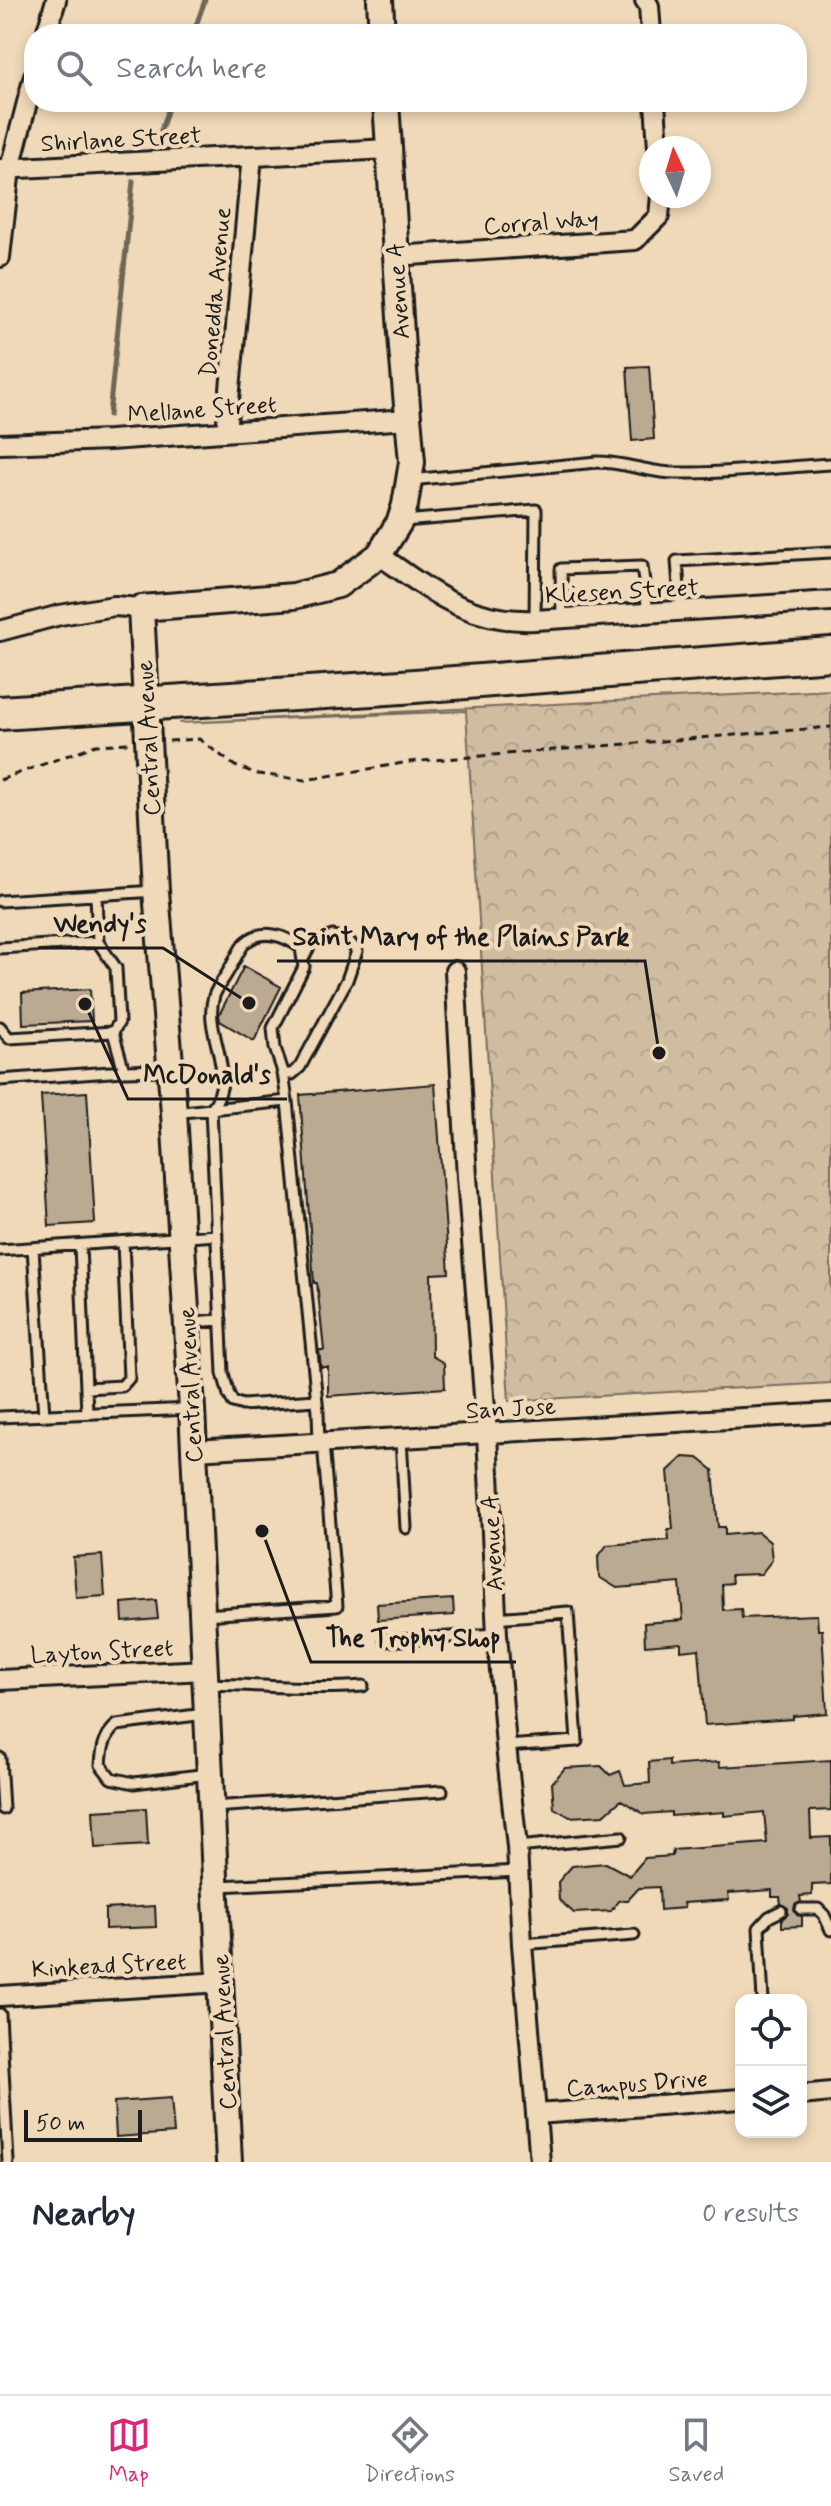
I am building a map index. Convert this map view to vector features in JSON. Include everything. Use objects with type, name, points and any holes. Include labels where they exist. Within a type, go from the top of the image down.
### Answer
[{"type":"highway","points":[[0,713],[831,654]]},
{"type":"street","points":[[49,24],[56,0]]},
{"type":"street","points":[[380,0],[381,24]]},
{"type":"street","points":[[645,0],[649,6],[650,24]]},
{"type":"street","points":[[0,257],[5,169],[24,108]]},
{"type":"street","name":"Avenue A","points":[[379,555],[400,521],[412,462],[387,112]]},
{"type":"street","points":[[656,112],[657,136]]},
{"type":"street","name":"Shirlane Street","points":[[5,169],[389,149]]},
{"type":"street","name":"Donedda Avenue","points":[[226,432],[252,156]]},
{"type":"street","name":"Corral Way","points":[[396,256],[635,240],[659,216],[660,208]]},
{"type":"street","name":"Mellane Street","points":[[0,444],[408,419]]},
{"type":"street","points":[[0,631],[60,615],[114,606],[141,608],[294,596],[338,585],[379,555]]},
{"type":"street","name":"Kliesen Street","points":[[379,555],[424,586],[487,618],[535,620],[831,601]]},
{"type":"street","name":"Central Avenue","points":[[141,608],[156,891],[174,1113],[192,1409],[229,2162]]},
{"type":"street","name":"Avenue A","points":[[455,971],[497,1626],[540,2162]]},
{"type":"street","name":"San Jose","points":[[194,1450],[831,1413]]},
{"type":"street","name":"Layton Street","points":[[0,1680],[206,1677]]},
{"type":"street","name":"Kinkead Street","points":[[0,1996],[222,1982]]},
{"type":"street","points":[[807,2094],[831,2092]]},
{"type":"street","name":"Campus Drive","points":[[537,2114],[735,2099]]},
{"type":"lane","points":[[410,480],[597,462],[619,462],[648,472],[679,473],[831,464]]},
{"type":"lane","points":[[400,521],[536,510],[535,620]]},
{"type":"lane","points":[[681,612],[677,561],[831,552]]},
{"type":"lane","points":[[562,618],[561,569],[642,566],[648,614]]},
{"type":"lane","points":[[0,901],[156,891]]},
{"type":"lane","points":[[96,895],[98,942],[116,968],[119,1022],[113,1032],[124,1071]]},
{"type":"lane","points":[[203,1615],[337,1606],[287,1101],[273,1028],[304,967],[301,948],[281,935],[265,934],[246,942],[214,996],[212,1015],[222,1073],[221,1097],[211,1109],[223,1373],[233,1402],[243,1405],[316,1400]]},
{"type":"lane","points":[[282,1074],[292,1074],[300,1067],[347,980],[357,951],[348,940],[333,936],[311,943],[303,959]]},
{"type":"lane","points":[[0,948],[98,942]]},
{"type":"lane","points":[[0,1027],[9,1038],[113,1032]]},
{"type":"lane","points":[[0,1080],[171,1070]]},
{"type":"lane","points":[[174,1113],[287,1101]]},
{"type":"lane","points":[[0,1250],[217,1235]]},
{"type":"lane","points":[[86,1388],[122,1386],[129,1378],[123,1242]]},
{"type":"lane","points":[[80,1245],[87,1413]]},
{"type":"lane","points":[[33,1248],[44,1416]]},
{"type":"lane","points":[[187,1322],[221,1320]]},
{"type":"lane","points":[[0,1417],[192,1409]]},
{"type":"lane","points":[[401,1438],[406,1528]]},
{"type":"lane","points":[[385,1641],[497,1626],[568,1612],[577,1741],[506,1746]]},
{"type":"lane","points":[[206,1677],[299,1689],[363,1686]]},
{"type":"lane","points":[[208,1714],[117,1725],[108,1732],[101,1765],[111,1778],[134,1783],[211,1774]]},
{"type":"lane","points":[[0,1758],[3,1809]]},
{"type":"lane","points":[[213,1807],[442,1791]]},
{"type":"lane","points":[[517,1847],[621,1837]]},
{"type":"lane","points":[[217,1886],[519,1871]]},
{"type":"lane","points":[[801,1909],[818,1909],[831,1930]]},
{"type":"lane","points":[[763,1994],[759,1928],[769,1917],[781,1911]]},
{"type":"lane","points":[[522,1944],[634,1935]]},
{"type":"lane","points":[[0,2014],[8,2162]]},
{"type":"path","points":[[176,741],[199,739],[235,766],[258,774],[305,780],[409,762],[831,727]]},
{"type":"path","points":[[0,780],[96,745],[112,743]]},
{"type":"green space","points":[[831,690],[831,1383],[509,1401],[466,711],[179,723]]},
{"type":"building","points":[[649,366],[654,439],[632,441],[627,367]]},
{"type":"building","points":[[244,966],[281,987],[254,1041],[220,1021],[219,1015]]},
{"type":"building","points":[[90,989],[92,1021],[23,1024],[22,993]]},
{"type":"building","points":[[435,1084],[449,1273],[431,1274],[432,1356],[444,1363],[445,1388],[328,1396],[328,1367],[321,1367],[319,1350],[324,1350],[317,1283],[314,1283],[300,1095]]},
{"type":"building","points":[[87,1092],[95,1223],[49,1226],[41,1095]]},
{"type":"building","points":[[683,1457],[698,1458],[713,1470],[718,1527],[725,1527],[725,1535],[758,1532],[770,1542],[772,1560],[761,1574],[731,1575],[732,1583],[722,1584],[723,1610],[741,1609],[742,1618],[817,1615],[818,1630],[822,1630],[827,1713],[793,1716],[793,1719],[705,1725],[699,1649],[681,1651],[681,1643],[645,1646],[644,1623],[683,1620],[680,1583],[617,1588],[599,1577],[598,1557],[607,1545],[669,1540],[668,1529],[673,1529],[668,1471]]},
{"type":"building","points":[[102,1555],[105,1596],[76,1598],[73,1557]]},
{"type":"building","points":[[453,1599],[454,1615],[378,1620],[377,1604]]},
{"type":"building","points":[[156,1600],[158,1619],[123,1622],[122,1603]]},
{"type":"building","points":[[669,1760],[669,1766],[719,1762],[720,1767],[831,1760],[831,1810],[810,1811],[811,1838],[831,1837],[831,1884],[812,1885],[812,1895],[800,1896],[801,1902],[795,1905],[794,1910],[802,1916],[802,1926],[782,1927],[782,1919],[788,1914],[788,1908],[781,1904],[780,1897],[772,1897],[772,1890],[728,1893],[729,1900],[683,1903],[684,1908],[660,1910],[659,1887],[639,1888],[628,1900],[618,1901],[611,1911],[574,1913],[559,1900],[558,1882],[572,1866],[606,1863],[630,1876],[645,1858],[672,1856],[673,1850],[767,1843],[764,1812],[724,1816],[724,1812],[671,1816],[671,1812],[644,1814],[621,1800],[604,1815],[570,1817],[554,1808],[552,1783],[565,1768],[601,1766],[610,1775],[620,1771],[625,1785],[650,1783],[649,1762]]},
{"type":"building","points":[[146,1808],[148,1845],[95,1848],[93,1811]]},
{"type":"building","points":[[155,1906],[156,1927],[105,1929],[105,1909]]},
{"type":"building","points":[[171,2098],[174,2133],[116,2137],[114,2102]]},
{"type":"waterway","points":[[197,24],[205,0]]},
{"type":"waterway","points":[[156,146],[167,112]]},
{"type":"waterway","points":[[109,415],[133,181]]},
{"type":"place","name":"Wendy's","points":[[249,1003]]},
{"type":"place","name":"McDonald's","points":[[85,1004]]},
{"type":"place","name":"Saint Mary of the Plains Park","points":[[659,1053]]},
{"type":"place","name":"The Trophy Shop","points":[[262,1531]]}]
